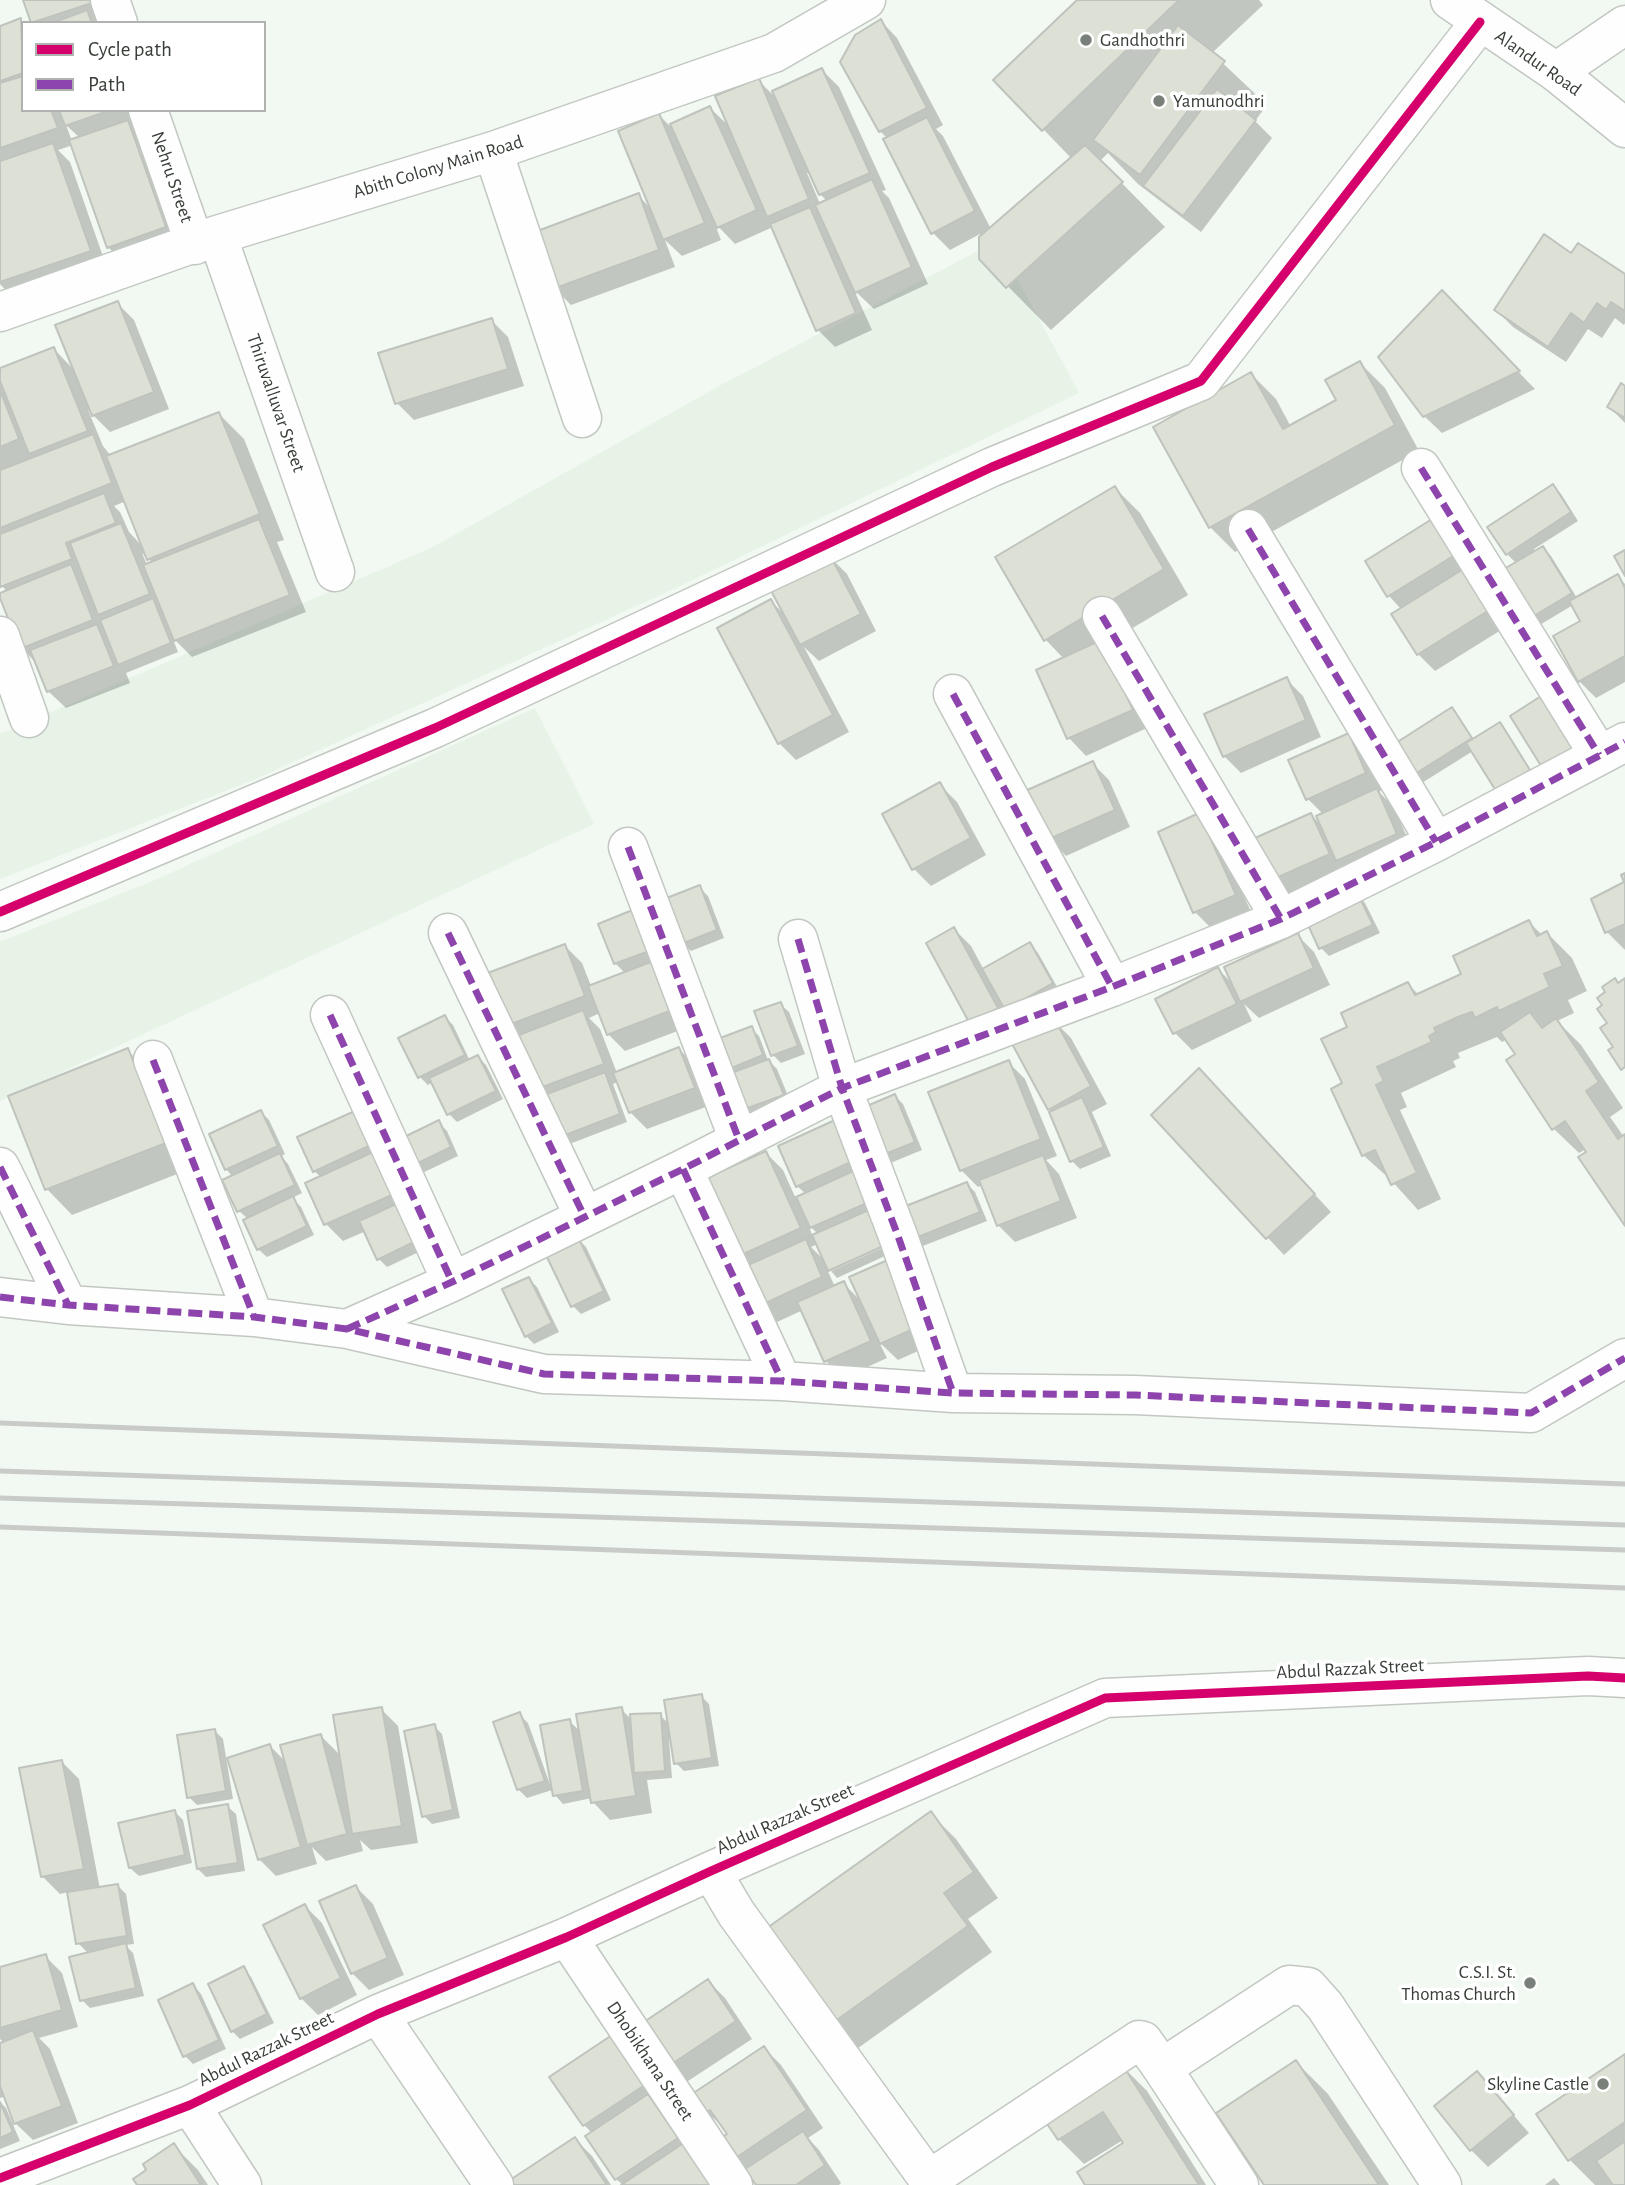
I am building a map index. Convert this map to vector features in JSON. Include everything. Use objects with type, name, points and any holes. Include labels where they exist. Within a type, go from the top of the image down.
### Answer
[{"type":"street","points":[[110,0],[117,21]]},
{"type":"street","name":"Abith Colony Main Road","points":[[0,312],[206,240],[493,151],[774,53],[866,0]]},
{"type":"street","name":"Alandur Road","points":[[1450,0],[1556,72],[1625,128]]},
{"type":"street","points":[[0,912],[435,728],[992,467],[1201,381],[1480,22]]},
{"type":"street","points":[[1556,72],[1625,26]]},
{"type":"street","name":"Nehru Street","points":[[149,112],[206,240]]},
{"type":"street","points":[[493,151],[582,418]]},
{"type":"street","name":"Thiruvalluvar Street","points":[[206,240],[335,572]]},
{"type":"street","points":[[347,1329],[452,1282],[842,1088],[1112,988],[1281,919],[1436,842],[1612,748],[1421,468]]},
{"type":"street","points":[[1248,529],[1436,842]]},
{"type":"street","points":[[1102,616],[1281,919]]},
{"type":"street","points":[[0,636],[29,718]]},
{"type":"street","points":[[953,694],[1112,988]]},
{"type":"street","points":[[628,847],[739,1140]]},
{"type":"street","points":[[448,933],[584,1216]]},
{"type":"street","points":[[798,939],[842,1088],[953,1393]]},
{"type":"street","points":[[330,1015],[452,1282]]},
{"type":"street","points":[[153,1060],[254,1317]]},
{"type":"street","points":[[0,1167],[68,1305]]},
{"type":"street","points":[[683,1169],[782,1381]]},
{"type":"street","points":[[0,1297],[68,1305],[254,1317],[347,1329],[544,1374],[782,1381],[953,1393],[1135,1395],[1531,1413],[1625,1358]]},
{"type":"street","name":"Abdul Razzak Street","points":[[0,2178],[190,2105],[378,2014],[567,1937],[1105,1698],[1588,1676],[1625,1678]]},
{"type":"street","points":[[711,1871],[736,1913],[924,2174],[939,2173],[1135,2041],[1143,2040],[1239,2185]]},
{"type":"street","name":"Dhobikhana Street","points":[[567,1937],[733,2185]]},
{"type":"street","points":[[1163,2068],[1289,1986],[1308,1987],[1325,2006],[1442,2185]]},
{"type":"street","points":[[378,2014],[494,2185]]},
{"type":"street","points":[[190,2105],[242,2185]]},
{"type":"shaded area","points":[[997,241],[1079,393],[678,587],[256,779],[0,879],[0,734],[431,548],[721,385]]},
{"type":"shaded area","points":[[535,708],[594,824],[0,1101],[0,942],[153,881]]},
{"type":"building","points":[[23,0],[95,2],[37,21],[30,21]]},
{"type":"building","name":"Gandhothri","points":[[1077,0],[1179,0],[1042,131],[993,80]]},
{"type":"building","points":[[87,10],[91,21],[57,21]]},
{"type":"building","points":[[21,18],[21,74],[0,81],[0,26]]},
{"type":"building","points":[[881,19],[927,108],[879,132],[840,62],[855,35]]},
{"type":"building","name":"Yamunodhri","points":[[1178,25],[1225,61],[1140,175],[1093,140]]},
{"type":"building","points":[[822,68],[870,173],[819,195],[772,91]]},
{"type":"building","points":[[21,77],[21,112],[52,112],[58,128],[0,148],[0,83]]},
{"type":"building","points":[[759,78],[809,199],[767,217],[715,96]]},
{"type":"building","points":[[1217,89],[1256,120],[1183,216],[1143,186]]},
{"type":"building","points":[[710,106],[757,210],[717,228],[670,124]]},
{"type":"building","points":[[60,112],[105,112],[65,126]]},
{"type":"building","points":[[659,113],[705,223],[663,240],[618,131]]},
{"type":"building","points":[[927,117],[975,211],[931,234],[883,139]]},
{"type":"building","points":[[128,120],[166,227],[107,248],[69,140]]},
{"type":"building","points":[[53,143],[91,251],[0,282],[0,161]]},
{"type":"building","points":[[1085,145],[1123,182],[1006,288],[979,259],[979,237]]},
{"type":"building","points":[[872,179],[912,267],[855,293],[815,205]]},
{"type":"building","points":[[639,193],[659,250],[553,289],[532,233]]},
{"type":"building","points":[[810,207],[856,313],[816,331],[770,224]]},
{"type":"building","points":[[1544,234],[1571,253],[1578,243],[1625,274],[1625,311],[1611,302],[1606,310],[1597,303],[1584,323],[1571,313],[1548,347],[1494,310]]},
{"type":"building","points":[[1442,290],[1520,371],[1423,417],[1378,357]]},
{"type":"building","points":[[118,301],[154,392],[92,416],[55,325]]},
{"type":"building","points":[[492,318],[508,369],[395,404],[378,353]]},
{"type":"building","points":[[54,347],[88,431],[29,454],[0,381],[0,368]]},
{"type":"building","points":[[1360,361],[1395,425],[1209,528],[1153,427],[1251,372],[1283,429],[1336,400],[1325,380]]},
{"type":"building","points":[[1621,383],[1625,386],[1625,418],[1607,407]]},
{"type":"building","points":[[0,390],[19,439],[0,447]]},
{"type":"building","points":[[219,412],[260,514],[147,560],[106,456]]},
{"type":"building","points":[[93,434],[112,483],[0,528],[0,470]]},
{"type":"building","points":[[1553,484],[1571,512],[1506,555],[1487,527]]},
{"type":"building","points":[[1115,486],[1164,569],[1044,641],[995,557]]},
{"type":"building","points":[[104,493],[116,523],[66,543],[72,559],[0,587],[0,534]]},
{"type":"building","points":[[259,519],[290,595],[174,641],[143,565]]},
{"type":"building","points":[[1432,519],[1455,555],[1387,597],[1365,561]]},
{"type":"building","points":[[121,523],[150,594],[98,615],[70,543]]},
{"type":"building","points":[[1543,546],[1572,593],[1529,619],[1499,572]]},
{"type":"building","points":[[1625,550],[1625,576],[1614,556]]},
{"type":"building","points":[[830,555],[861,614],[800,645],[769,587]]},
{"type":"building","points":[[71,564],[93,620],[20,649],[0,593]]},
{"type":"building","points":[[1465,568],[1491,609],[1417,655],[1391,614]]},
{"type":"building","points":[[1618,574],[1625,588],[1625,656],[1578,682],[1553,636],[1580,621],[1569,601]]},
{"type":"building","points":[[153,598],[171,643],[118,665],[100,620]]},
{"type":"building","points":[[771,599],[833,715],[778,744],[717,628]]},
{"type":"building","points":[[97,624],[114,666],[47,692],[30,650]]},
{"type":"building","points":[[1101,640],[1133,710],[1067,739],[1036,670]]},
{"type":"building","points":[[1287,677],[1306,720],[1223,757],[1204,714]]},
{"type":"building","points":[[1541,696],[1574,749],[1543,769],[1510,716]]},
{"type":"building","points":[[1452,707],[1472,738],[1407,779],[1388,748]]},
{"type":"building","points":[[1500,722],[1530,770],[1496,791],[1466,743]]},
{"type":"building","points":[[1349,733],[1366,773],[1306,800],[1288,760]]},
{"type":"building","points":[[1093,761],[1115,810],[1047,840],[1025,791]]},
{"type":"building","points":[[940,782],[971,838],[912,870],[882,814]]},
{"type":"building","points":[[1377,788],[1397,834],[1336,861],[1316,816]]},
{"type":"building","points":[[1199,813],[1236,895],[1193,913],[1158,832]]},
{"type":"building","points":[[1311,813],[1330,854],[1265,883],[1246,842]]},
{"type":"building","points":[[1625,873],[1625,924],[1605,933],[1591,899],[1624,882],[1621,875]]},
{"type":"building","points":[[700,885],[717,930],[681,944],[664,899]]},
{"type":"building","points":[[1357,892],[1373,925],[1319,949],[1304,916]]},
{"type":"building","points":[[635,909],[652,950],[614,964],[598,924]]},
{"type":"building","points":[[1529,920],[1537,936],[1547,931],[1563,966],[1544,974],[1550,987],[1499,1011],[1497,1007],[1475,1018],[1472,1012],[1434,1028],[1436,1032],[1429,1036],[1432,1042],[1377,1067],[1384,1081],[1376,1085],[1417,1173],[1391,1185],[1375,1150],[1362,1156],[1331,1089],[1342,1083],[1321,1039],[1347,1027],[1341,1013],[1408,982],[1415,995],[1461,974],[1453,956]]},
{"type":"building","points":[[954,927],[998,1008],[970,1024],[926,943]]},
{"type":"building","points":[[1298,933],[1314,968],[1240,1002],[1224,967]]},
{"type":"building","points":[[1030,942],[1053,983],[1005,1010],[982,969]]},
{"type":"building","points":[[565,944],[585,996],[506,1026],[485,974]]},
{"type":"building","points":[[661,958],[680,1007],[607,1035],[588,986]]},
{"type":"building","points":[[1218,967],[1237,1004],[1173,1034],[1155,999]]},
{"type":"building","points":[[1615,978],[1618,983],[1625,978],[1625,1067],[1621,1070],[1608,1050],[1613,1047],[1600,1028],[1607,1023],[1597,1009],[1602,1005],[1597,998],[1605,992],[1602,987]]},
{"type":"building","points":[[781,1002],[798,1046],[771,1056],[754,1011]]},
{"type":"building","points":[[583,1010],[604,1064],[540,1088],[519,1035]]},
{"type":"building","points":[[1530,1012],[1542,1028],[1556,1018],[1599,1082],[1586,1091],[1618,1139],[1625,1134],[1625,1226],[1578,1157],[1586,1152],[1565,1121],[1552,1130],[1506,1060],[1515,1054],[1500,1032]]},
{"type":"building","points":[[445,1015],[465,1055],[418,1078],[398,1038]]},
{"type":"building","points":[[1054,1018],[1091,1086],[1048,1110],[1011,1042]]},
{"type":"building","points":[[752,1026],[763,1055],[727,1070],[715,1040]]},
{"type":"building","points":[[679,1047],[695,1088],[629,1113],[613,1073]]},
{"type":"building","points":[[128,1048],[166,1143],[45,1190],[8,1096]]},
{"type":"building","points":[[478,1055],[496,1091],[447,1115],[429,1078]]},
{"type":"building","points":[[769,1059],[784,1095],[742,1110],[728,1074]]},
{"type":"building","points":[[1009,1060],[1041,1139],[960,1171],[928,1092]]},
{"type":"building","points":[[1199,1068],[1315,1194],[1266,1239],[1151,1115]]},
{"type":"building","points":[[605,1072],[620,1114],[563,1136],[547,1094]]},
{"type":"building","points":[[895,1094],[915,1142],[878,1157],[860,1109]]},
{"type":"building","points":[[1082,1097],[1104,1147],[1070,1162],[1049,1112]]},
{"type":"building","points":[[261,1110],[278,1146],[225,1170],[209,1134]]},
{"type":"building","points":[[357,1110],[373,1144],[313,1172],[297,1137]]},
{"type":"building","points":[[846,1115],[864,1156],[796,1187],[778,1146]]},
{"type":"building","points":[[439,1120],[451,1147],[408,1168],[396,1141]]},
{"type":"building","points":[[766,1151],[801,1228],[739,1256],[704,1179]]},
{"type":"building","points":[[373,1152],[392,1195],[324,1225],[305,1183]]},
{"type":"building","points":[[280,1153],[295,1185],[237,1212],[222,1180]]},
{"type":"building","points":[[1043,1155],[1061,1201],[997,1226],[979,1180]]},
{"type":"building","points":[[860,1168],[874,1200],[810,1228],[796,1197]]},
{"type":"building","points":[[967,1182],[980,1212],[906,1242],[893,1211]]},
{"type":"building","points":[[293,1196],[307,1226],[257,1250],[243,1220]]},
{"type":"building","points":[[396,1204],[414,1242],[377,1260],[359,1221]]},
{"type":"building","points":[[873,1208],[890,1243],[828,1271],[812,1235]]},
{"type":"building","points":[[578,1237],[604,1291],[571,1307],[545,1253]]},
{"type":"building","points":[[806,1239],[822,1277],[757,1307],[739,1269]]},
{"type":"building","points":[[890,1259],[920,1326],[880,1344],[849,1277]]},
{"type":"building","points":[[529,1277],[552,1323],[525,1337],[502,1289]]},
{"type":"building","points":[[844,1281],[871,1341],[824,1362],[797,1302]]},
{"type":"building","points":[[702,1694],[712,1758],[674,1764],[664,1700]]},
{"type":"building","points":[[382,1707],[402,1826],[352,1834],[333,1715]]},
{"type":"building","points":[[622,1707],[636,1796],[591,1803],[576,1714]]},
{"type":"building","points":[[520,1712],[545,1781],[517,1790],[493,1722]]},
{"type":"building","points":[[661,1713],[665,1771],[634,1773],[630,1714]]},
{"type":"building","points":[[570,1719],[583,1791],[553,1796],[540,1725]]},
{"type":"building","points":[[435,1724],[453,1810],[422,1817],[404,1731]]},
{"type":"building","points":[[215,1729],[226,1791],[187,1798],[177,1735]]},
{"type":"building","points":[[321,1734],[347,1834],[307,1845],[280,1745]]},
{"type":"building","points":[[270,1744],[301,1847],[258,1860],[227,1758]]},
{"type":"building","points":[[62,1760],[84,1869],[41,1877],[19,1768]]},
{"type":"building","points":[[228,1804],[238,1863],[197,1869],[187,1811]]},
{"type":"building","points":[[175,1810],[185,1855],[129,1868],[118,1823]]},
{"type":"building","points":[[931,1811],[974,1872],[944,1893],[968,1926],[827,2027],[760,1933]]},
{"type":"building","points":[[118,1884],[127,1936],[76,1944],[67,1892]]},
{"type":"building","points":[[356,1885],[388,1958],[351,1974],[319,1901]]},
{"type":"building","points":[[305,1904],[341,1978],[300,1999],[263,1925]]},
{"type":"building","points":[[126,1943],[136,1988],[80,2001],[69,1957]]},
{"type":"building","points":[[46,1954],[62,2010],[0,2028],[0,1967]]},
{"type":"building","points":[[244,1966],[267,2014],[231,2032],[208,1984]]},
{"type":"building","points":[[708,1979],[736,2021],[663,2070],[635,2028]]},
{"type":"building","points":[[193,1983],[219,2040],[183,2057],[158,2000]]},
{"type":"building","points":[[33,2030],[62,2106],[14,2124],[0,2086],[0,2043]]},
{"type":"building","points":[[618,2031],[651,2081],[583,2126],[549,2077]]},
{"type":"building","points":[[764,2046],[807,2110],[734,2159],[721,2138],[727,2134],[710,2110],[705,2113],[692,2094]]},
{"type":"building","name":"Skyline Castle","points":[[1625,2054],[1625,2122],[1568,2161],[1536,2114]]},
{"type":"building","points":[[1296,2060],[1379,2185],[1264,2185],[1216,2113]]},
{"type":"building","points":[[1122,2064],[1199,2185],[1085,2185],[1077,2172],[1123,2143],[1103,2112],[1058,2140],[1041,2115]]},
{"type":"building","points":[[1477,2071],[1514,2115],[1470,2151],[1434,2106]]},
{"type":"building","points":[[648,2094],[678,2138],[615,2180],[585,2136]]},
{"type":"building","points":[[0,2102],[13,2132],[0,2138]]},
{"type":"building","points":[[803,2131],[825,2165],[796,2185],[756,2185],[745,2169]]},
{"type":"building","points":[[575,2137],[607,2185],[504,2184]]},
{"type":"building","points":[[1625,2141],[1625,2185],[1613,2185],[1596,2161]]},
{"type":"building","points":[[685,2142],[714,2185],[621,2185]]},
{"type":"building","points":[[174,2143],[201,2185],[137,2185],[133,2179],[146,2170],[143,2164]]},
{"type":"railway","points":[[0,1423],[1625,1484]]},
{"type":"railway","points":[[0,1471],[1625,1525]]},
{"type":"railway","points":[[0,1498],[1625,1550]]},
{"type":"railway","points":[[0,1527],[1625,1588]]},
{"type":"marked path","points":[[1421,468],[1599,755]]},
{"type":"marked path","points":[[1248,529],[1436,842]]},
{"type":"marked path","points":[[1102,616],[1281,919]]},
{"type":"marked path","points":[[953,694],[1112,987]]},
{"type":"marked path","points":[[347,1329],[452,1282],[842,1088],[1112,987],[1281,919],[1436,842],[1625,742]]},
{"type":"marked path","points":[[628,847],[739,1140]]},
{"type":"marked path","points":[[448,933],[584,1216]]},
{"type":"marked path","points":[[798,939],[842,1088],[953,1393]]},
{"type":"marked path","points":[[330,1015],[452,1282]]},
{"type":"marked path","points":[[153,1060],[254,1317]]},
{"type":"marked path","points":[[0,1167],[68,1305]]},
{"type":"marked path","points":[[683,1169],[782,1381]]},
{"type":"marked path","points":[[0,1297],[68,1305],[254,1317],[347,1329],[544,1374],[782,1381],[953,1393],[1135,1395],[1531,1413],[1625,1358]]},
{"type":"cycle path","points":[[0,912],[435,728],[992,467],[1201,381],[1480,22]]},
{"type":"cycle path","points":[[0,2178],[190,2105],[378,2014],[567,1937],[1105,1698],[1588,1676],[1625,1678]]},
{"type":"place","name":"Gandhothri","points":[[1086,40]]},
{"type":"place","name":"Yamunodhri","points":[[1159,101]]},
{"type":"place","name":"C.S.I. St. Thomas Church","points":[[1530,1983]]},
{"type":"place","name":"Skyline Castle","points":[[1603,2084]]}]
